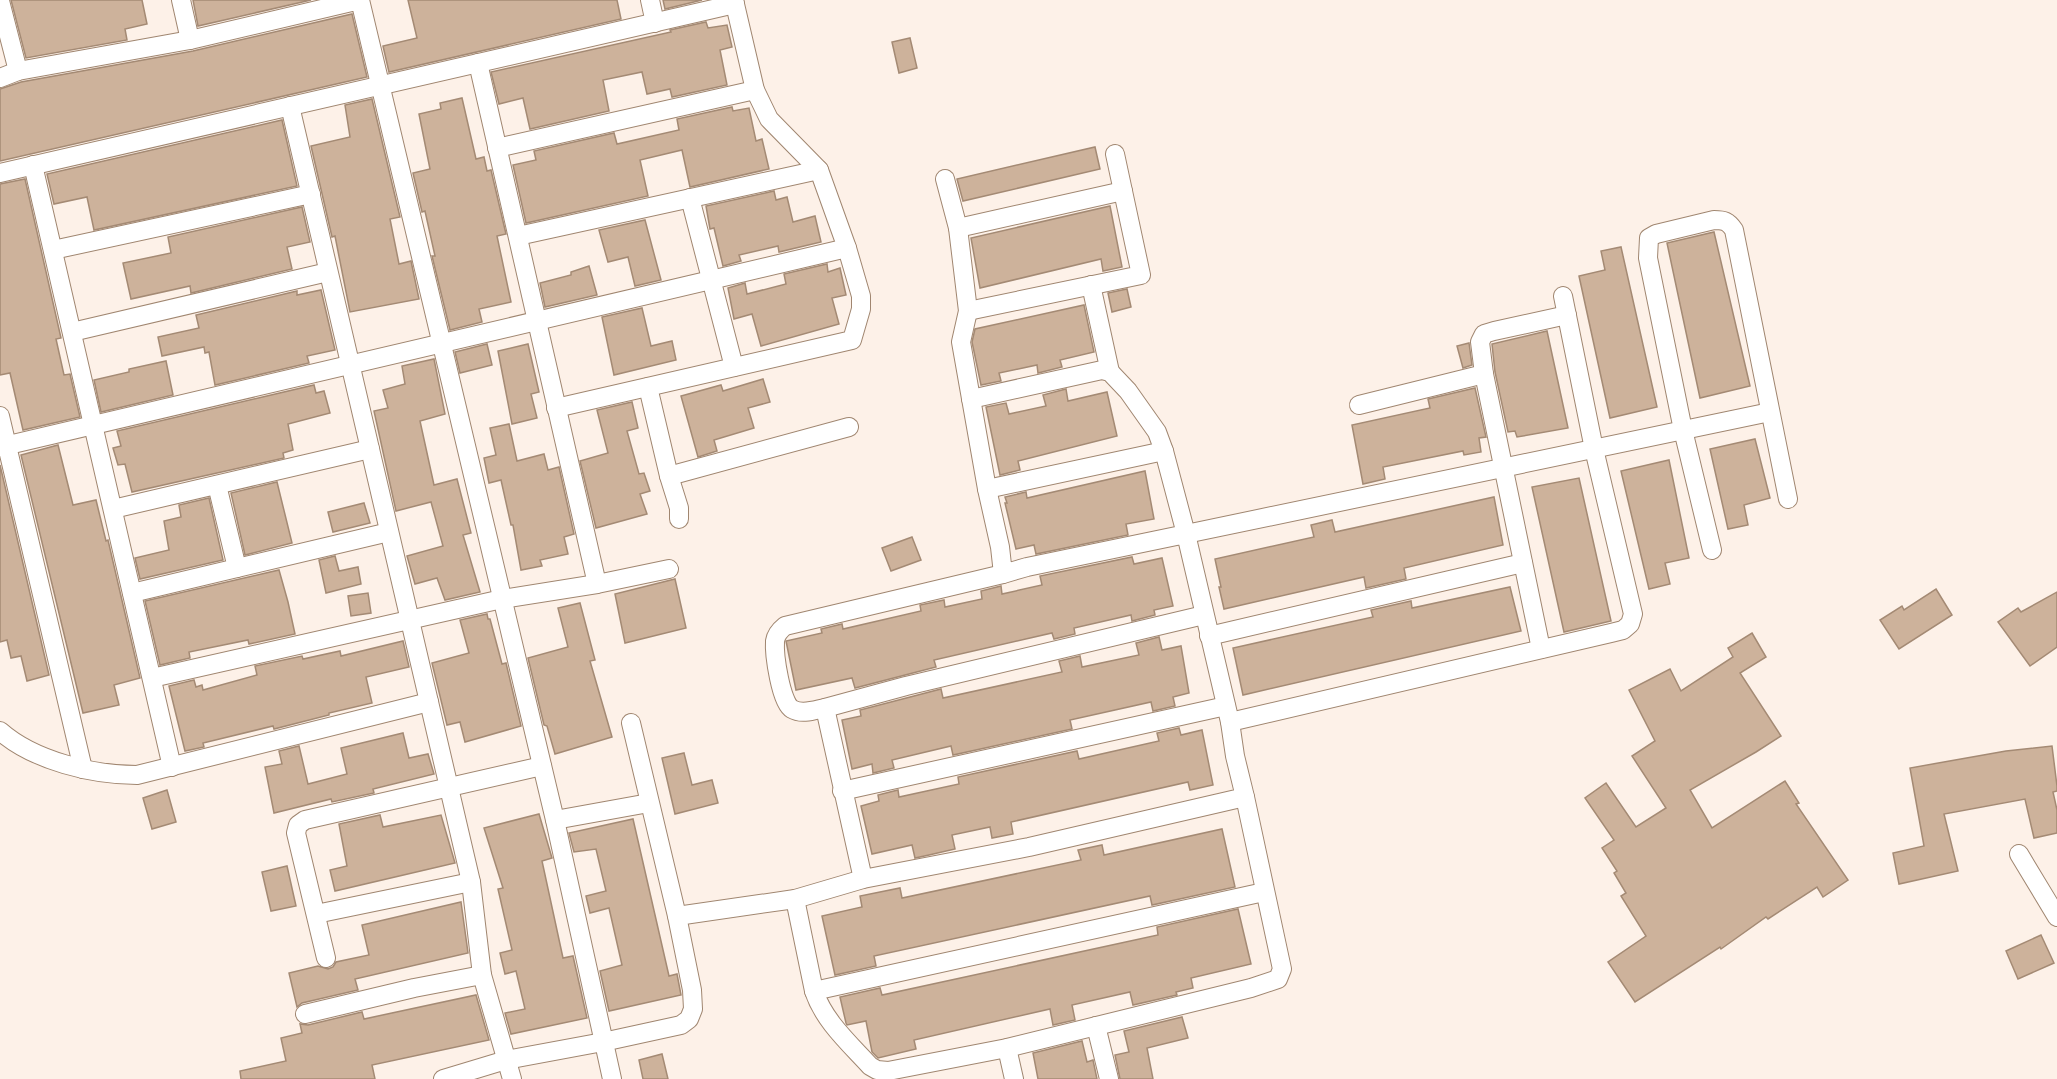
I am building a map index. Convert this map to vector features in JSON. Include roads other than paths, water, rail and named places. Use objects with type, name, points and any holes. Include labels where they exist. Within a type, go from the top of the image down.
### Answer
[{"type":"street","points":[[181,0],[190,40]]},
{"type":"street","points":[[0,78],[18,71],[190,40],[360,0],[555,820],[612,1079]]},
{"type":"street","points":[[650,0],[655,23]]},
{"type":"street","points":[[0,1],[18,71]]},
{"type":"street","points":[[0,173],[655,23],[734,2],[755,90],[769,119],[819,170],[847,248],[862,303],[852,340],[556,408]]},
{"type":"street","points":[[478,63],[597,584]]},
{"type":"street","points":[[497,148],[755,90]]},
{"type":"street","points":[[290,106],[471,882],[482,975],[512,1079]]},
{"type":"street","points":[[968,311],[1141,275],[1115,154]]},
{"type":"street","points":[[33,165],[172,766]]},
{"type":"street","points":[[518,236],[819,170]]},
{"type":"street","points":[[945,179],[958,228],[968,311],[961,342],[987,489],[1000,547],[1003,574]]},
{"type":"street","points":[[958,228],[1123,191]]},
{"type":"street","points":[[53,250],[311,194]]},
{"type":"street","points":[[690,198],[734,367]]},
{"type":"street","points":[[1712,550],[1683,430],[1648,258],[1649,238],[1656,234],[1714,220],[1723,220],[1729,223],[1734,230],[1788,499]]},
{"type":"street","points":[[4,446],[847,248]]},
{"type":"street","points":[[72,332],[328,272]]},
{"type":"street","points":[[795,900],[818,1004],[831,1023],[870,1066],[877,1070],[919,1072],[1251,988],[1278,979],[1282,969],[1235,756],[1228,714],[1164,451],[1156,432],[1128,391],[1110,372],[1091,285]]},
{"type":"street","points":[[842,791],[1228,714],[1623,630],[1633,621],[1633,614],[1594,448],[1563,296]]},
{"type":"street","points":[[1541,649],[1484,374],[1480,342],[1484,334],[1567,315]]},
{"type":"street","points":[[972,399],[1102,370],[1110,372]]},
{"type":"street","points":[[1359,405],[1484,374]]},
{"type":"street","points":[[648,387],[679,508],[679,519]]},
{"type":"street","points":[[1204,615],[807,712],[795,711],[783,698],[775,649],[779,631],[785,626],[1027,567],[1770,412]]},
{"type":"street","points":[[0,416],[4,446],[82,769]]},
{"type":"street","points":[[669,476],[849,427]]},
{"type":"street","points":[[113,509],[370,449]]},
{"type":"street","points":[[987,489],[1164,451]]},
{"type":"street","points":[[218,485],[237,568]]},
{"type":"street","points":[[132,593],[389,532]]},
{"type":"street","points":[[1209,636],[1523,563]]},
{"type":"street","points":[[152,678],[502,599],[597,584],[669,569]]},
{"type":"street","points":[[0,731],[14,743],[82,769],[113,775],[137,775],[429,702]]},
{"type":"street","points":[[825,708],[863,879]]},
{"type":"street","points":[[443,1079],[506,1060],[681,1026],[689,1019],[693,1009],[692,990],[677,916],[630,723]]},
{"type":"street","points":[[326,958],[296,833],[298,825],[305,820],[542,766]]},
{"type":"street","points":[[677,916],[795,900],[863,879],[1029,847],[1245,797]]},
{"type":"street","points":[[555,820],[649,803]]},
{"type":"street","points":[[2019,854],[2057,917]]},
{"type":"street","points":[[316,914],[471,882]]},
{"type":"street","points":[[814,991],[1264,892]]},
{"type":"street","points":[[305,1014],[414,988],[482,975]]},
{"type":"street","points":[[1096,1026],[1109,1079]]},
{"type":"street","points":[[1007,1048],[1014,1079]]}]
